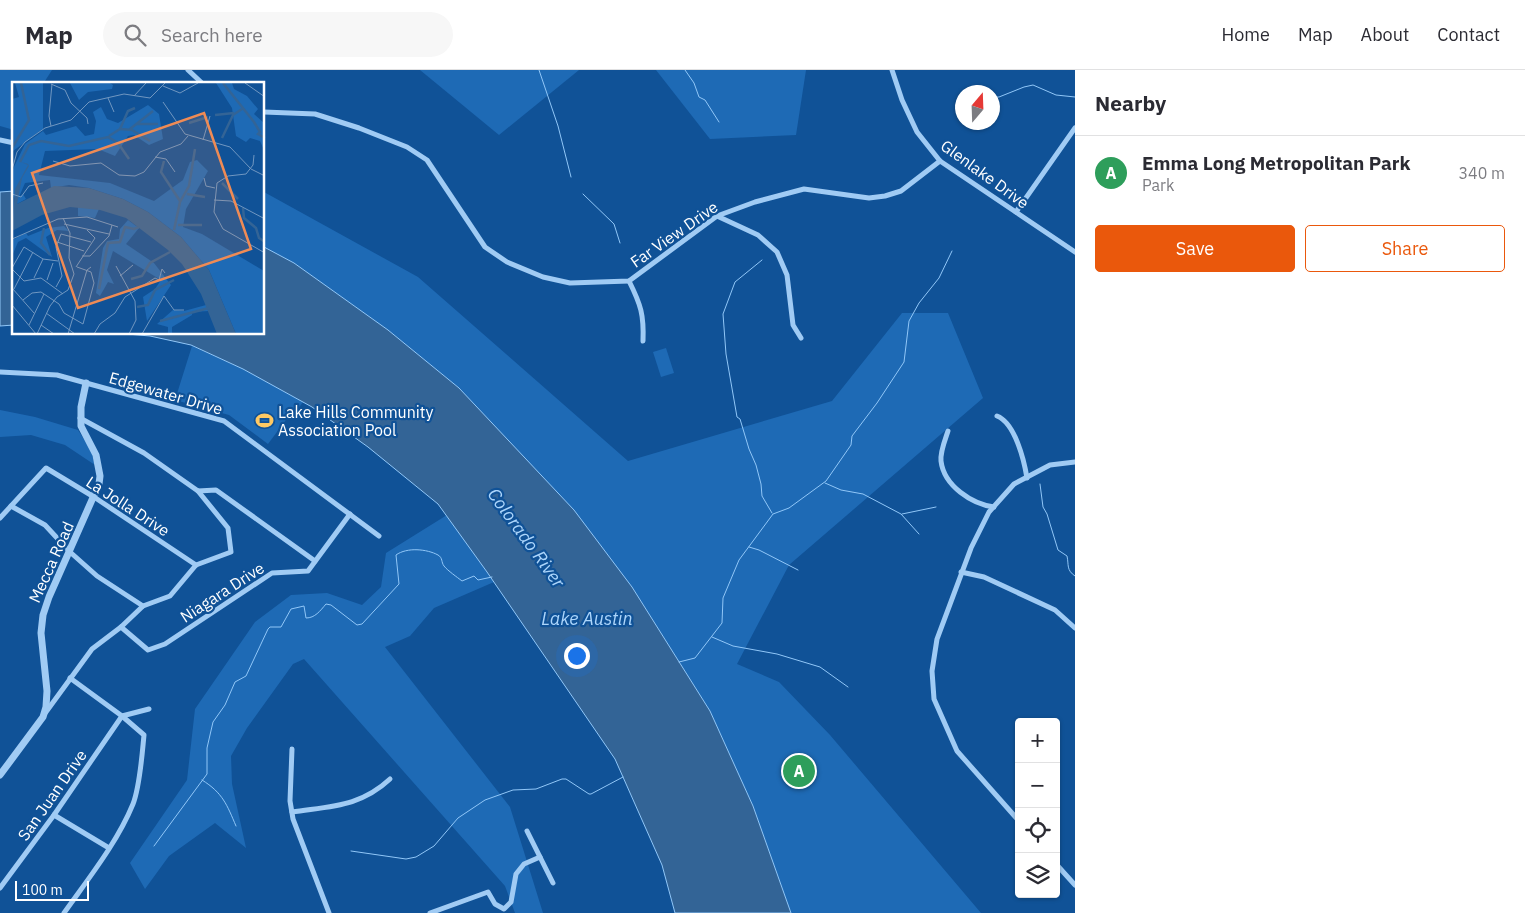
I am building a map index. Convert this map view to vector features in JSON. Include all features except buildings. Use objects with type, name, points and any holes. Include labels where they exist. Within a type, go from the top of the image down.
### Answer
[{"type":"street","points":[[188,70],[201,82]]},
{"type":"street","name":"Glenlake Drive","points":[[892,70],[902,100],[917,132],[940,161],[1075,252]]},
{"type":"street","name":"Far View Drive","points":[[265,112],[315,114],[359,128],[407,147],[427,160],[485,247],[507,262],[543,277],[570,283],[630,281],[717,216],[755,202],[804,189],[868,198],[885,196],[901,191],[940,161]]},
{"type":"street","points":[[1016,212],[1075,128]]},
{"type":"street","points":[[717,216],[758,235],[776,252],[787,275],[793,326],[801,338]]},
{"type":"street","points":[[630,281],[640,301],[644,320],[643,341]]},
{"type":"street","name":"Edgewater Drive","points":[[0,372],[57,375],[224,421],[380,536]]},
{"type":"street","points":[[43,717],[92,649],[121,627],[143,606],[170,596],[196,565],[231,552],[228,528],[198,491],[144,453],[80,418],[86,383]]},
{"type":"street","points":[[997,416],[1010,426],[1024,461],[1027,478]]},
{"type":"street","name":"Mecca Road","points":[[0,775],[43,717],[46,708],[47,691],[41,624],[46,606],[99,484],[99,466],[96,455],[81,426],[80,418]]},
{"type":"street","points":[[948,431],[941,459],[950,482],[970,498],[984,506],[994,507]]},
{"type":"street","points":[[1015,816],[957,751],[934,699],[932,671],[937,638],[961,572],[989,512],[1014,484],[1050,465],[1075,462]]},
{"type":"street","name":"La Jolla Drive","points":[[11,506],[46,468],[94,497],[196,565]]},
{"type":"street","points":[[198,491],[216,490],[315,561]]},
{"type":"street","points":[[0,518],[11,506],[44,526],[97,576],[143,606]]},
{"type":"street","name":"Niagara Drive","points":[[121,627],[148,650],[165,644],[272,573],[308,571],[350,514]]},
{"type":"street","points":[[961,572],[984,577],[1054,610],[1075,628]]},
{"type":"street","points":[[64,913],[109,848],[133,803],[141,764],[144,735],[122,716],[70,678]]},
{"type":"street","points":[[122,716],[149,709]]},
{"type":"street","name":"San Juan Drive","points":[[0,888],[54,815],[122,716]]},
{"type":"street","points":[[292,749],[290,791],[295,828],[329,913]]},
{"type":"street","points":[[292,812],[361,799],[378,790],[390,778]]},
{"type":"street","points":[[54,815],[109,848]]},
{"type":"street","points":[[527,831],[553,883]]},
{"type":"street","points":[[430,913],[488,892],[495,904],[504,909],[510,902],[516,874],[524,864],[540,857]]},
{"type":"street","points":[[1060,868],[1075,885]]},
{"type":"shaded area","points":[[0,70],[52,70],[44,82],[12,82],[12,129],[0,126]]},
{"type":"shaded area","points":[[420,70],[579,70],[499,135]]},
{"type":"shaded area","points":[[656,70],[806,70],[796,135],[710,139]]},
{"type":"shaded area","points":[[265,193],[418,277],[628,461],[832,401],[902,313],[948,313],[983,398],[789,565],[737,664],[779,682],[830,735],[981,913],[791,913],[753,806],[710,711],[632,587],[459,388],[388,330],[294,263],[265,248]]},
{"type":"shaded area","points":[[192,346],[243,369],[303,402],[297,410],[294,409],[268,444],[229,415],[175,400]]},
{"type":"shaded area","points":[[666,348],[674,373],[661,377],[653,352]]},
{"type":"shaded area","points":[[0,410],[35,417],[78,430],[91,450],[95,465],[65,445],[31,435],[0,437]]},
{"type":"shaded area","points":[[447,515],[494,582],[434,608],[410,636],[385,647],[510,807],[543,913],[515,913],[505,886],[304,659],[293,664],[247,728],[231,756],[232,784],[246,848],[215,823],[169,856],[145,889],[130,863],[187,780],[195,709],[255,622],[291,595],[327,593],[362,605],[381,587],[386,553]]},
{"type":"water","points":[[12,191],[12,325],[0,326],[0,192]]},
{"type":"water","name":"Lake Austin","points":[[265,248],[294,263],[388,330],[459,388],[574,510],[632,587],[710,711],[753,806],[791,913],[675,913],[662,865],[615,759],[438,504],[368,447],[312,407],[243,369],[191,345],[138,335],[265,335]]},
{"type":"waterway","points":[[539,70],[558,126],[571,177]]},
{"type":"waterway","points":[[685,70],[694,83],[699,97],[705,100],[719,122]]},
{"type":"waterway","points":[[1000,97],[1033,85],[1056,95],[1075,97]]},
{"type":"waterway","points":[[583,194],[614,224],[620,243]]},
{"type":"waterway","points":[[679,662],[695,658],[722,623],[723,598],[739,560],[773,514],[789,508],[826,481],[851,445],[852,436],[904,362],[909,321],[919,303],[939,278],[952,251]]},
{"type":"waterway","points":[[762,260],[735,282],[723,314],[726,354],[737,417],[740,419],[756,465],[762,496],[772,513]]},
{"type":"waterway","points":[[825,483],[841,490],[863,494],[901,514],[919,534]]},
{"type":"waterway","points":[[1040,484],[1043,507],[1058,550],[1067,556],[1069,569],[1075,576]]},
{"type":"waterway","points":[[902,514],[936,507]]},
{"type":"waterway","points":[[749,547],[759,550],[798,570]]},
{"type":"waterway","points":[[154,846],[207,774],[207,748],[213,722],[225,705],[235,682],[246,676],[268,629],[270,627],[281,627],[291,609],[304,606],[306,618],[309,618],[317,614],[326,604],[331,605],[357,625],[362,624],[399,584],[396,555],[411,550],[423,550],[438,555],[441,557],[443,565],[462,581],[474,576],[478,580],[492,577]]},
{"type":"waterway","points":[[712,637],[733,646],[777,654],[820,667],[848,687]]},
{"type":"waterway","points":[[351,851],[406,859],[416,857],[434,846],[458,818],[485,800],[513,790],[536,789],[562,779],[566,779],[591,794],[623,777]]},
{"type":"waterway","points":[[202,780],[220,795],[236,826]]},
{"type":"place","name":"Lake Hills Community Association Pool","points":[[264,421]]},
{"type":"place","name":"Emma Long Metropolitan Park","points":[[799,771]]},
{"type":"water label","name":"Colorado River","points":[[526,538]]}]
